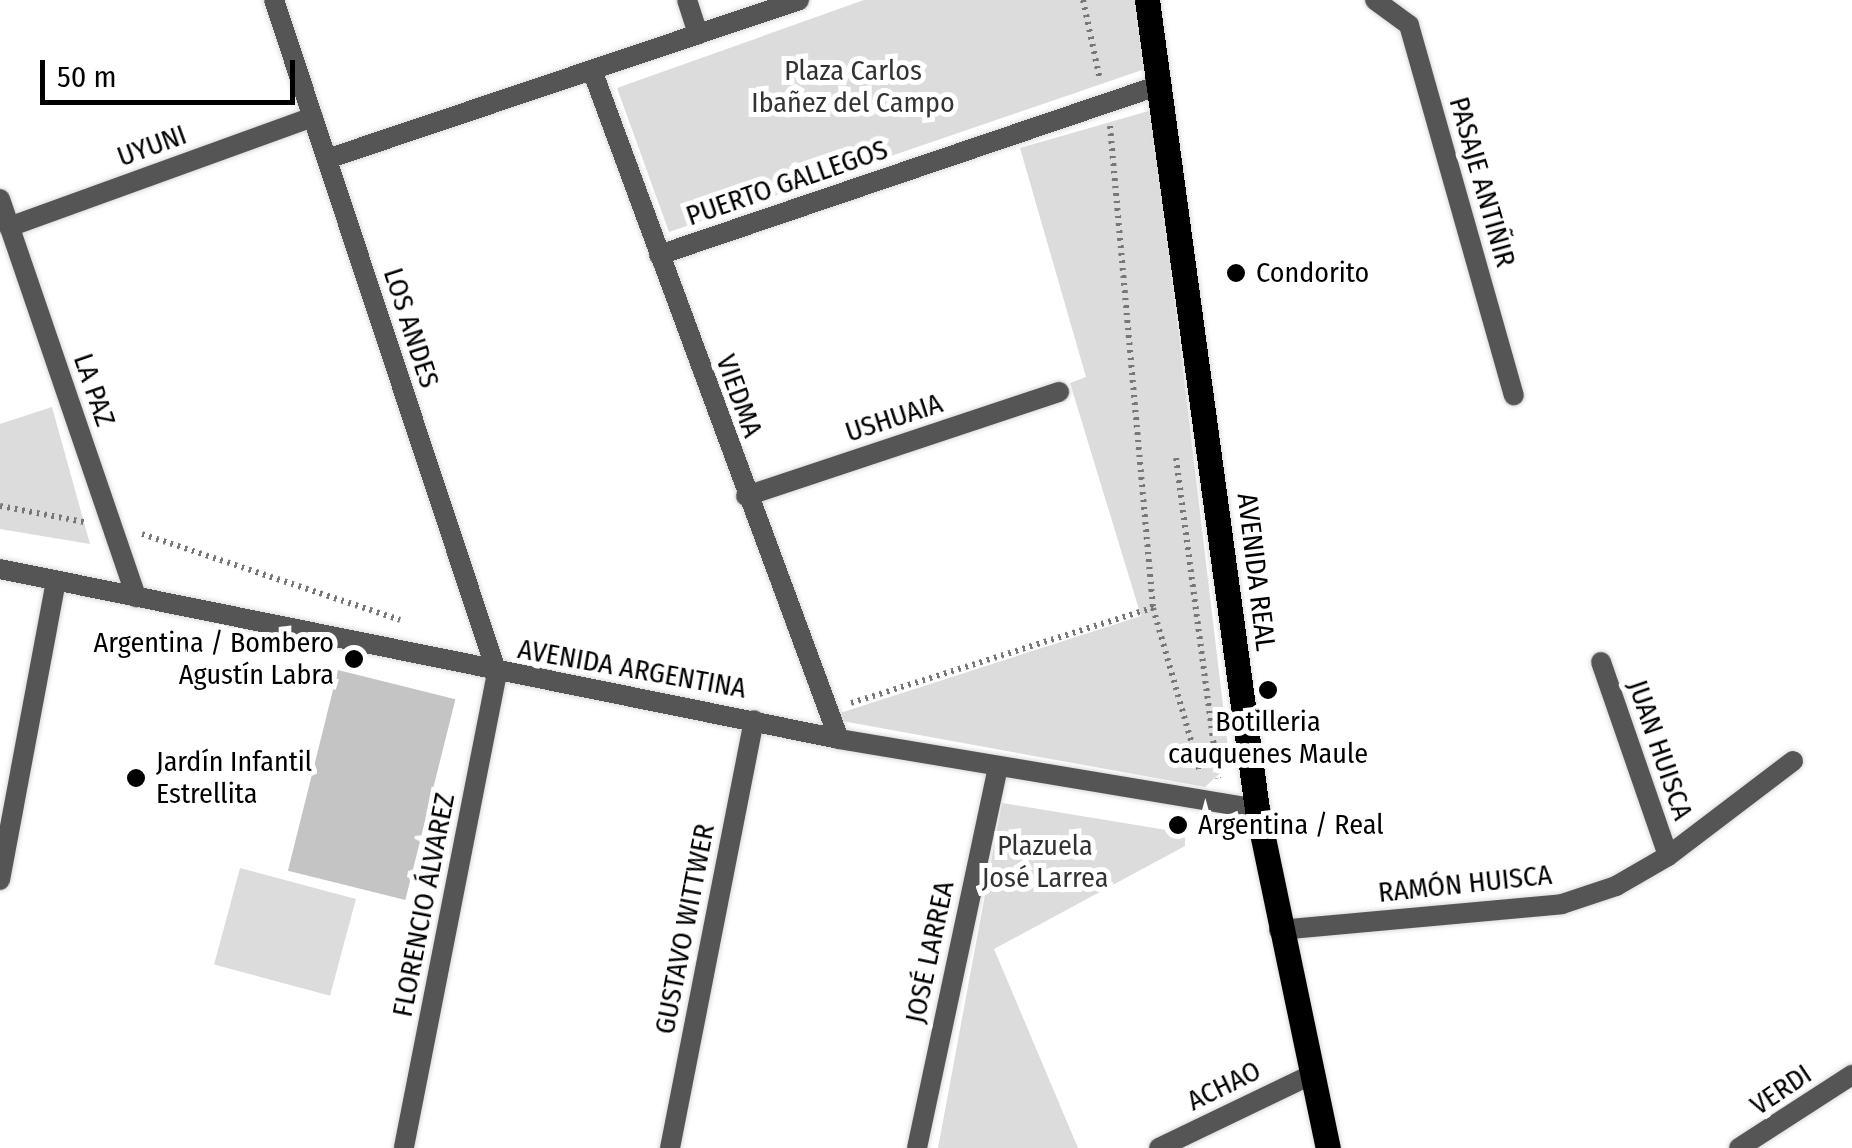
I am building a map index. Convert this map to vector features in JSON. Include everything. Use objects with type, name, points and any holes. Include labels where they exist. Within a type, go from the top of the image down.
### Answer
[{"type":"main road","name":"AVENIDA REAL","points":[[1147,0],[1257,809],[1279,930],[1328,1148]]},
{"type":"street","name":"LOS ANDES","points":[[274,0],[497,673]]},
{"type":"street","points":[[686,0],[698,34]]},
{"type":"street","points":[[326,159],[799,0]]},
{"type":"street","name":"PASAJE ANTIÑIR","points":[[1375,0],[1409,25],[1514,395]]},
{"type":"street","name":"VIEDMA","points":[[592,70],[746,496],[839,739]]},
{"type":"street","name":"PUERTO GALLEGOS","points":[[659,255],[1160,85]]},
{"type":"street","name":"UYUNI","points":[[9,227],[313,118]]},
{"type":"street","name":"LA PAZ","points":[[0,200],[136,597]]},
{"type":"street","name":"USHUAIA","points":[[746,496],[1059,392]]},
{"type":"street","name":"AVENIDA ARGENTINA","points":[[0,569],[497,673],[839,739],[1257,809]]},
{"type":"street","points":[[0,880],[56,581]]},
{"type":"street","name":"JUAN HUISCA","points":[[1601,662],[1668,856]]},
{"type":"street","name":"FLORENCIO ÁLVAREZ","points":[[404,1148],[497,673]]},
{"type":"street","name":"GUSTAVO WITTWER","points":[[670,1148],[754,720]]},
{"type":"street","name":"RAMÓN HUISCA","points":[[1279,930],[1562,904],[1616,886],[1668,856],[1793,761]]},
{"type":"street","name":"JOSÉ LARREA","points":[[916,1148],[998,767]]},
{"type":"street","name":"ACHAO","points":[[1158,1148],[1312,1074]]},
{"type":"street","name":"VERDI","points":[[1739,1148],[1780,1139],[1852,1074]]},
{"type":"path","points":[[1083,0],[1105,104],[1152,608],[1205,787],[1222,806]]},
{"type":"path","points":[[0,506],[85,522]]},
{"type":"path","points":[[124,528],[416,625]]},
{"type":"path","points":[[870,698],[1152,608]]},
{"type":"green space","name":"Plaza Carlos Ibañez del Campo","points":[[864,0],[1138,0],[1148,68],[669,232],[617,88]]},
{"type":"green space","points":[[1152,110],[1230,764],[1205,787],[842,721],[840,713],[1141,616],[1070,383],[1086,377],[1020,148]]},
{"type":"green space","points":[[52,407],[90,544],[0,529],[0,424]]},
{"type":"green space","name":"Plazuela José Larrea","points":[[1002,803],[1185,833],[1185,846],[994,949],[1078,1148],[938,1148]]},
{"type":"green space","points":[[240,868],[356,899],[330,996],[214,965]]},
{"type":"building","points":[[338,670],[455,699],[405,900],[288,871]]},
{"type":"place","name":"Condorito","points":[[1236,273]]},
{"type":"place","name":"Argentina / Bombero Agustín Labra","points":[[354,659]]},
{"type":"place","name":"Botilleria cauquenes Maule","points":[[1268,690]]},
{"type":"place","name":"Jardín Infantil Estrellita","points":[[136,778]]},
{"type":"place","name":"Argentina / Real","points":[[1178,825]]}]
